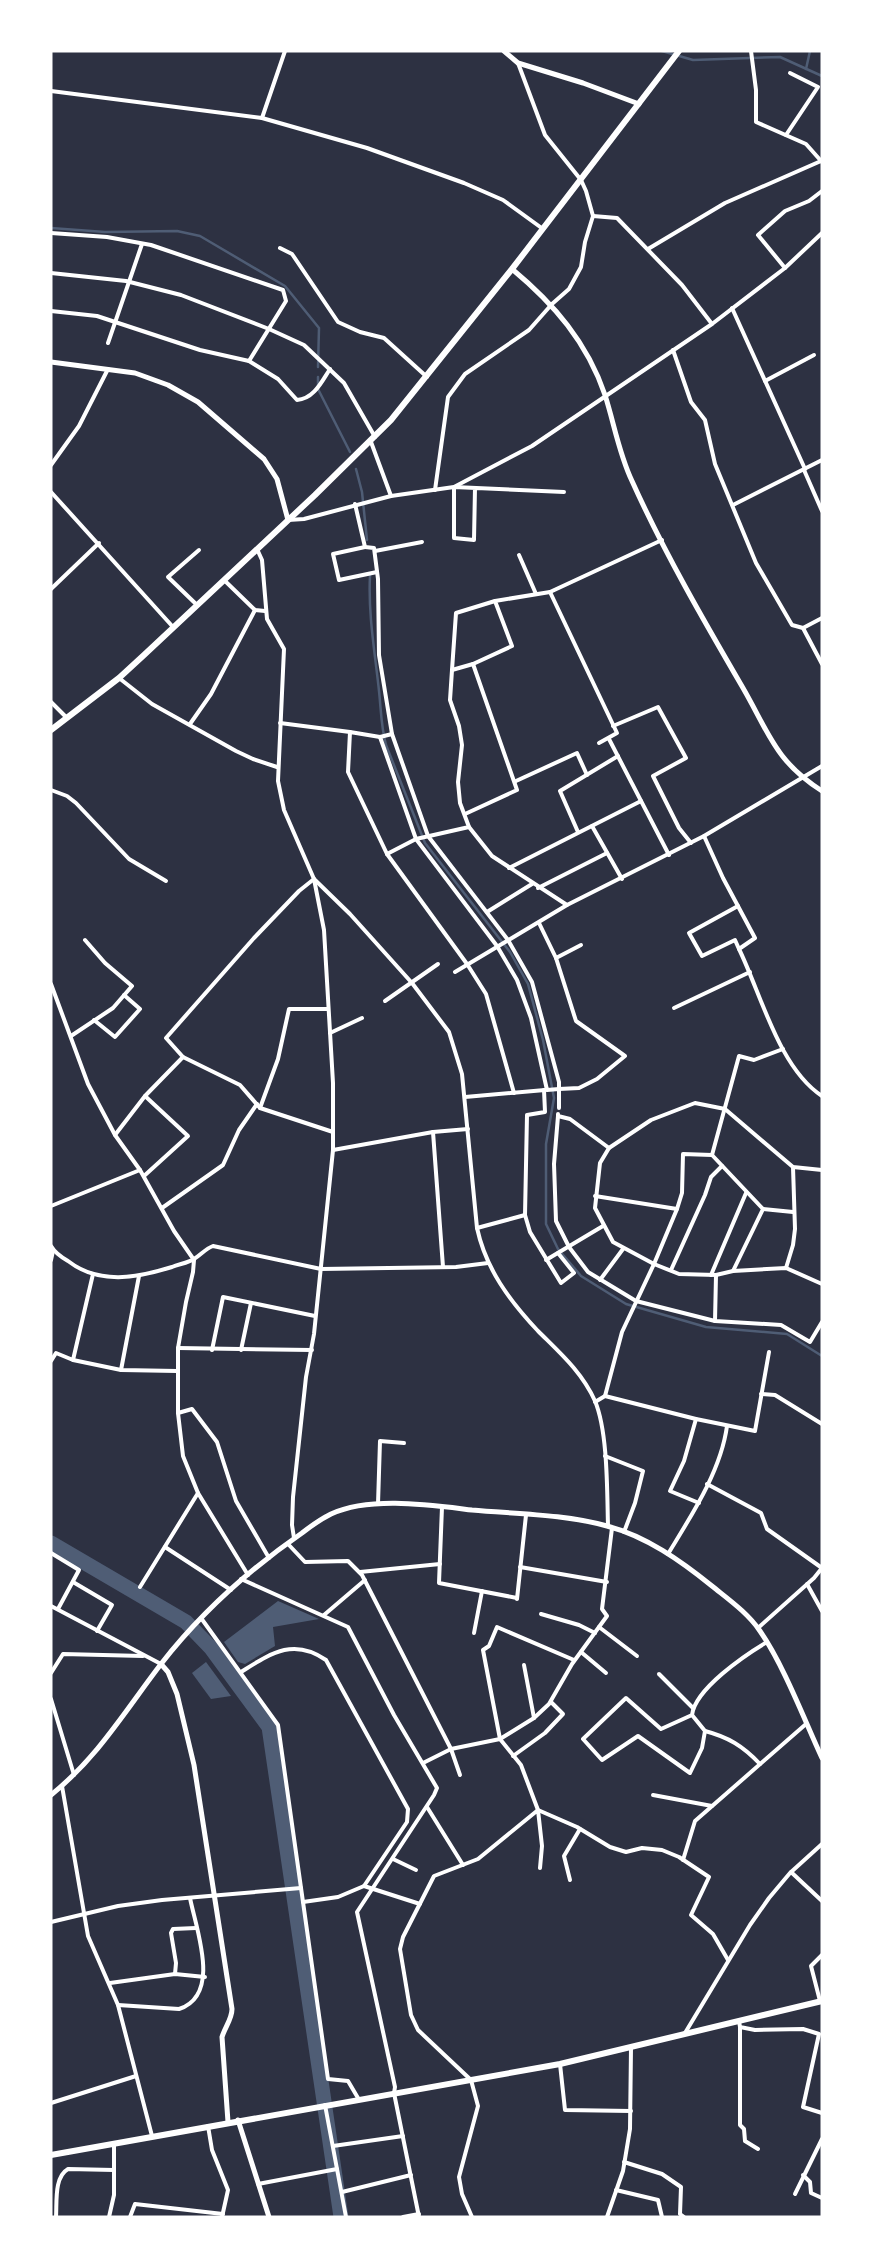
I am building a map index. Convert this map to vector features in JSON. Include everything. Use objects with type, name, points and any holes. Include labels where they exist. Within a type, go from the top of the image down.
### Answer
[{"type":"main road","points":[[51,730],[119,678],[373,440],[428,377],[676,55]]},
{"type":"main road","points":[[51,2154],[358,2098],[560,2064],[684,2034],[739,2024],[821,2001]]},
{"type":"street","points":[[262,118],[285,51]]},
{"type":"street","points":[[504,51],[518,63],[582,83],[639,104]]},
{"type":"street","points":[[751,51],[756,82],[756,122],[806,144],[820,160]]},
{"type":"street","points":[[434,490],[448,397],[465,374],[529,330],[568,289],[582,267],[585,242],[592,216],[586,190],[581,180],[545,135],[518,63]]},
{"type":"street","points":[[786,135],[818,87],[790,72]]},
{"type":"street","points":[[51,91],[262,118],[366,148],[464,183],[502,200],[543,229]]},
{"type":"street","points":[[648,249],[725,204],[820,160],[822,154]]},
{"type":"street","points":[[785,268],[758,235],[785,211],[809,201],[822,191]]},
{"type":"street","points":[[592,216],[617,218],[682,285],[712,324]]},
{"type":"street","points":[[51,233],[107,237],[142,244],[173,252],[283,290],[286,301],[249,361]]},
{"type":"street","points":[[454,487],[532,446],[712,324],[785,268],[822,233]]},
{"type":"street","points":[[108,343],[142,244]]},
{"type":"street","points":[[280,248],[292,254],[338,322],[360,332],[384,338],[428,377]]},
{"type":"street","points":[[512,269],[552,304],[587,353],[605,396],[625,465],[662,540],[773,744],[787,764],[801,778],[822,791]]},
{"type":"street","points":[[51,273],[129,282],[181,295],[269,329],[304,345],[344,383],[373,440],[391,496]]},
{"type":"street","points":[[732,308],[822,511]]},
{"type":"street","points":[[51,311],[97,316],[200,350],[249,361],[278,379],[297,400],[304,400],[315,390],[330,369]]},
{"type":"street","points":[[673,350],[691,402],[705,420],[714,464],[756,563],[792,625],[803,628],[822,618]]},
{"type":"street","points":[[765,381],[814,355]]},
{"type":"street","points":[[51,362],[108,369],[152,378],[185,394],[210,411],[264,459],[277,479],[288,520],[304,519],[391,496],[454,487],[564,492]]},
{"type":"street","points":[[51,465],[79,426],[108,369]]},
{"type":"street","points":[[733,505],[822,460]]},
{"type":"street","points":[[454,487],[454,538],[474,540],[475,488]]},
{"type":"street","points":[[51,492],[173,627]]},
{"type":"street","points":[[355,504],[365,547]]},
{"type":"street","points":[[567,906],[492,856],[469,827],[460,803],[458,782],[462,745],[459,726],[450,700],[456,613],[495,601],[550,592],[662,540]]},
{"type":"street","points":[[375,551],[422,542]]},
{"type":"street","points":[[51,589],[99,543]]},
{"type":"street","points":[[377,572],[339,580],[333,554],[365,547],[374,548],[377,572],[379,655],[392,734],[426,836],[487,912],[517,980],[531,1018],[547,1090],[545,1112],[527,1115],[525,1215],[530,1232],[562,1283],[574,1273],[560,1252]]},
{"type":"street","points":[[197,606],[168,577],[199,550]]},
{"type":"street","points":[[257,550],[262,560],[265,611],[269,624],[284,649],[277,767],[284,810],[314,880],[324,930],[330,1033],[333,1150],[312,1350],[306,1377],[293,1497],[292,1525],[294,1538]]},
{"type":"street","points":[[519,555],[536,594]]},
{"type":"street","points":[[224,580],[255,610],[265,611]]},
{"type":"street","points":[[550,592],[617,733],[599,743]]},
{"type":"street","points":[[452,670],[473,664],[512,646],[495,601]]},
{"type":"street","points":[[190,724],[211,694],[255,610]]},
{"type":"street","points":[[803,628],[822,664]]},
{"type":"street","points":[[465,814],[518,790],[473,664]]},
{"type":"street","points":[[119,678],[152,704],[236,751],[277,767]]},
{"type":"street","points":[[51,702],[68,718]]},
{"type":"street","points":[[613,726],[658,707],[686,758],[653,776],[679,828],[691,843]]},
{"type":"street","points":[[280,724],[382,737],[392,734]]},
{"type":"street","points":[[350,732],[348,772],[387,854],[467,964],[490,1005],[514,1093]]},
{"type":"street","points":[[382,737],[417,838],[532,982],[559,1082],[557,1089],[559,1108]]},
{"type":"street","points":[[609,739],[669,855]]},
{"type":"street","points":[[516,781],[576,754],[586,775]]},
{"type":"street","points":[[578,832],[560,791],[618,756]]},
{"type":"street","points":[[455,972],[567,906],[704,836],[822,766]]},
{"type":"street","points":[[51,790],[67,796],[76,803],[129,859],[166,882]]},
{"type":"street","points":[[509,868],[641,801]]},
{"type":"street","points":[[592,826],[622,879]]},
{"type":"street","points":[[387,854],[417,838],[469,827]]},
{"type":"street","points":[[704,836],[755,938],[739,949]]},
{"type":"street","points":[[538,888],[607,853]]},
{"type":"street","points":[[314,880],[350,914],[412,983],[449,1032],[458,1057],[465,1097],[477,1228],[482,1250],[509,1298],[575,1367],[595,1402],[603,1438],[610,1527],[607,1582],[602,1608],[607,1616],[574,1660],[551,1702],[534,1718],[500,1739],[451,1749],[423,1763]]},
{"type":"street","points":[[314,880],[299,891],[254,938],[166,1038],[183,1057],[240,1085],[258,1106],[333,1132]]},
{"type":"street","points":[[487,912],[532,884]]},
{"type":"street","points":[[738,906],[689,933],[702,956],[735,940],[783,1050],[796,1073],[812,1090],[822,1096]]},
{"type":"street","points":[[465,1097],[579,1088],[597,1079],[625,1056],[576,1021],[556,958],[539,923]]},
{"type":"street","points":[[71,1036],[113,1008],[132,986],[105,963],[84,940]]},
{"type":"street","points":[[556,958],[581,945]]},
{"type":"street","points":[[385,1001],[438,964]]},
{"type":"street","points":[[674,1008],[750,972]]},
{"type":"street","points":[[51,984],[88,1084],[115,1135],[144,1176],[174,1231],[194,1260],[178,1348],[178,1413],[183,1456],[198,1493],[248,1575]]},
{"type":"street","points":[[94,1020],[115,1037],[140,1009],[124,995]]},
{"type":"street","points":[[162,1208],[223,1165],[239,1130],[258,1106],[278,1060],[289,1009],[328,1009]]},
{"type":"street","points":[[330,1033],[362,1018]]},
{"type":"street","points":[[712,1155],[739,1056],[754,1060],[783,1050]]},
{"type":"street","points":[[115,1135],[145,1096],[183,1057]]},
{"type":"street","points":[[144,1176],[188,1136],[145,1096]]},
{"type":"street","points":[[822,1170],[793,1167],[725,1109],[695,1103],[651,1120],[609,1148],[600,1163],[595,1196],[595,1208],[613,1242],[654,1264],[679,1274],[714,1275],[786,1268],[822,1284]]},
{"type":"street","points":[[609,1148],[570,1120],[558,1115],[554,1164],[556,1221],[569,1247],[588,1272],[635,1303],[714,1321],[781,1325],[810,1342],[822,1322]]},
{"type":"street","points":[[333,1150],[434,1132],[468,1130]]},
{"type":"street","points":[[434,1132],[443,1267]]},
{"type":"street","points":[[595,1402],[605,1396],[622,1332],[677,1209],[682,1193],[682,1154],[712,1155],[763,1208],[793,1212]]},
{"type":"street","points":[[671,1270],[706,1195],[711,1177],[722,1166]]},
{"type":"street","points":[[786,1268],[793,1245],[795,1229],[793,1167]]},
{"type":"street","points":[[51,1206],[140,1170]]},
{"type":"street","points":[[714,1321],[714,1275],[746,1192]]},
{"type":"street","points":[[595,1196],[677,1209]]},
{"type":"street","points":[[732,1272],[763,1208]]},
{"type":"street","points":[[477,1228],[525,1215]]},
{"type":"street","points":[[546,1260],[603,1226]]},
{"type":"street","points":[[51,1246],[53,1251],[75,1267],[93,1274],[113,1278],[139,1276],[194,1260],[205,1250],[213,1246],[321,1269],[443,1267],[488,1263]]},
{"type":"street","points":[[600,1280],[624,1249]]},
{"type":"street","points":[[51,1260],[53,1251]]},
{"type":"street","points":[[73,1360],[93,1274]]},
{"type":"street","points":[[121,1370],[139,1276]]},
{"type":"street","points":[[212,1350],[224,1297],[315,1316]]},
{"type":"street","points":[[242,1350],[251,1303]]},
{"type":"street","points":[[178,1348],[312,1350]]},
{"type":"street","points":[[51,1350],[73,1360],[121,1370],[177,1371]]},
{"type":"street","points":[[605,1396],[696,1419],[755,1431],[769,1352]]},
{"type":"street","points":[[51,1361],[56,1353]]},
{"type":"street","points":[[762,1394],[775,1395],[821,1422]]},
{"type":"street","points":[[178,1413],[192,1409],[217,1442],[236,1501],[269,1558]]},
{"type":"street","points":[[696,1419],[684,1461],[670,1491],[699,1504]]},
{"type":"street","points":[[668,1554],[699,1504],[725,1440],[727,1426]]},
{"type":"street","points":[[378,1504],[380,1442],[404,1443]]},
{"type":"street","points":[[605,1456],[643,1472],[635,1503],[624,1532]]},
{"type":"street","points":[[707,1484],[761,1513],[767,1529],[822,1568],[758,1628]]},
{"type":"street","points":[[140,1587],[198,1493]]},
{"type":"street","points":[[51,1795],[74,1776],[109,1736],[161,1664],[201,1618],[242,1579],[294,1538],[331,1514],[346,1509],[378,1504],[442,1507],[576,1519],[624,1532],[668,1554],[715,1588],[758,1628],[767,1642],[822,1758]]},
{"type":"street","points":[[442,1507],[439,1583],[517,1599],[526,1515]]},
{"type":"street","points":[[288,1544],[305,1562],[348,1562],[360,1572],[451,1749],[460,1775]]},
{"type":"street","points":[[165,1547],[231,1590]]},
{"type":"street","points":[[51,1553],[79,1570],[58,1609]]},
{"type":"street","points":[[360,1572],[440,1564]]},
{"type":"street","points":[[520,1567],[607,1582]]},
{"type":"street","points":[[242,1579],[348,1627],[394,1715],[437,1788],[427,1807],[357,1912],[395,2087],[394,2093],[419,2215],[403,2217]]},
{"type":"street","points":[[324,1615],[365,1580]]},
{"type":"street","points":[[72,1582],[112,1605],[97,1631]]},
{"type":"street","points":[[807,1584],[822,1611]]},
{"type":"street","points":[[474,1633],[482,1591]]},
{"type":"street","points":[[51,1606],[161,1664],[168,1672],[176,1694],[194,1765],[232,2009],[232,2016],[222,2037],[228,2122]]},
{"type":"street","points":[[542,1614],[579,1625],[595,1633]]},
{"type":"street","points":[[201,1618],[278,1725],[328,2079],[348,2081],[358,2098]]},
{"type":"street","points":[[540,1868],[542,1846],[538,1810],[521,1765],[500,1739],[483,1650],[489,1646],[497,1627],[574,1660]]},
{"type":"street","points":[[599,1627],[637,1656]]},
{"type":"street","points":[[760,1764],[748,1752],[724,1736],[705,1731],[692,1715],[693,1708],[704,1692],[742,1657],[767,1642]]},
{"type":"street","points":[[240,1672],[272,1652],[292,1648],[315,1652],[326,1660],[408,1809],[407,1822],[364,1886],[338,1896],[303,1902]]},
{"type":"street","points":[[581,1652],[606,1673]]},
{"type":"street","points":[[51,1673],[62,1654],[145,1656]]},
{"type":"street","points":[[524,1665],[534,1718]]},
{"type":"street","points":[[659,1674],[693,1708]]},
{"type":"street","points":[[51,1698],[74,1776]]},
{"type":"street","points":[[692,1715],[661,1729],[626,1698],[583,1739],[602,1760],[638,1736],[690,1774],[702,1748],[705,1731]]},
{"type":"street","points":[[513,1756],[545,1733],[563,1714],[551,1702]]},
{"type":"street","points":[[683,1860],[695,1821],[806,1724]]},
{"type":"street","points":[[62,1786],[88,1936],[118,2004],[152,2136]]},
{"type":"street","points":[[653,1795],[712,1806]]},
{"type":"street","points":[[427,1807],[463,1865]]},
{"type":"street","points":[[538,1810],[580,1829],[610,1847],[626,1852],[642,1848],[662,1850],[683,1860],[709,1877],[691,1915],[714,1934],[728,1960]]},
{"type":"street","points":[[472,2217],[462,2194],[459,2177],[478,2106],[471,2080],[418,2030],[411,2015],[400,1949],[403,1936],[434,1876],[478,1858],[538,1810]]},
{"type":"street","points":[[570,1880],[564,1856],[580,1829]]},
{"type":"street","points":[[684,2034],[750,1925],[791,1872],[822,1844]]},
{"type":"street","points":[[393,1858],[416,1870]]},
{"type":"street","points":[[791,1872],[822,1902]]},
{"type":"street","points":[[364,1886],[420,1904]]},
{"type":"street","points":[[51,1922],[118,1906],[301,1888]]},
{"type":"street","points":[[118,2004],[179,2009],[188,2006],[205,1977],[190,1898]]},
{"type":"street","points":[[175,1974],[176,1963],[171,1933],[173,1929],[196,1928]]},
{"type":"street","points":[[821,2001],[811,1966],[822,1955]]},
{"type":"street","points":[[110,1983],[175,1974],[205,1977]]},
{"type":"street","points":[[758,2149],[745,2141],[744,2129],[740,2126],[739,2024],[755,2030],[803,2029],[820,2035],[803,2107],[822,2113]]},
{"type":"street","points":[[607,2217],[624,2162],[630,2129],[630,2048]]},
{"type":"street","points":[[560,2064],[565,2110],[631,2111]]},
{"type":"street","points":[[51,2103],[136,2076]]},
{"type":"street","points":[[325,2105],[346,2217]]},
{"type":"street","points":[[238,2120],[269,2217]]},
{"type":"street","points":[[130,2217],[135,2204],[223,2215],[228,2190],[212,2150],[208,2126]]},
{"type":"street","points":[[333,2146],[403,2136]]},
{"type":"street","points":[[795,2194],[822,2139]]},
{"type":"street","points":[[109,2217],[114,2195],[114,2143]]},
{"type":"street","points":[[624,2162],[662,2174],[681,2187],[680,2214],[684,2217]]},
{"type":"street","points":[[56,2217],[59,2179],[62,2173],[68,2170],[114,2170]]},
{"type":"street","points":[[258,2184],[337,2170]]},
{"type":"street","points":[[342,2192],[411,2174]]},
{"type":"street","points":[[803,2175],[810,2182],[811,2193],[822,2198]]},
{"type":"street","points":[[616,2190],[658,2200],[662,2217]]},
{"type":"street","points":[[51,2208],[57,2209]]},
{"type":"water","points":[[278,1601],[319,1619],[273,1627],[275,1646],[245,1664],[238,1662],[224,1642]]},
{"type":"water","points":[[206,1662],[231,1696],[211,1699],[192,1673]]},
{"type":"waterway","points":[[662,51],[693,60],[780,57],[822,76]]},
{"type":"waterway","points":[[806,69],[810,51]]},
{"type":"waterway","points":[[51,228],[105,232],[177,231],[200,236],[285,286],[319,328],[318,367]]},
{"type":"waterway","points":[[318,377],[318,389],[350,452]]},
{"type":"waterway","points":[[356,469],[362,492],[367,540]]},
{"type":"waterway","points":[[370,576],[372,634],[386,745],[425,843],[510,952],[528,984],[543,1040],[554,1098],[546,1144],[546,1224],[558,1249],[581,1276],[626,1304],[706,1327],[787,1334],[822,1356]]},
{"type":"waterway","points":[[51,1543],[186,1622],[211,1648],[269,1727],[341,2217]]}]
